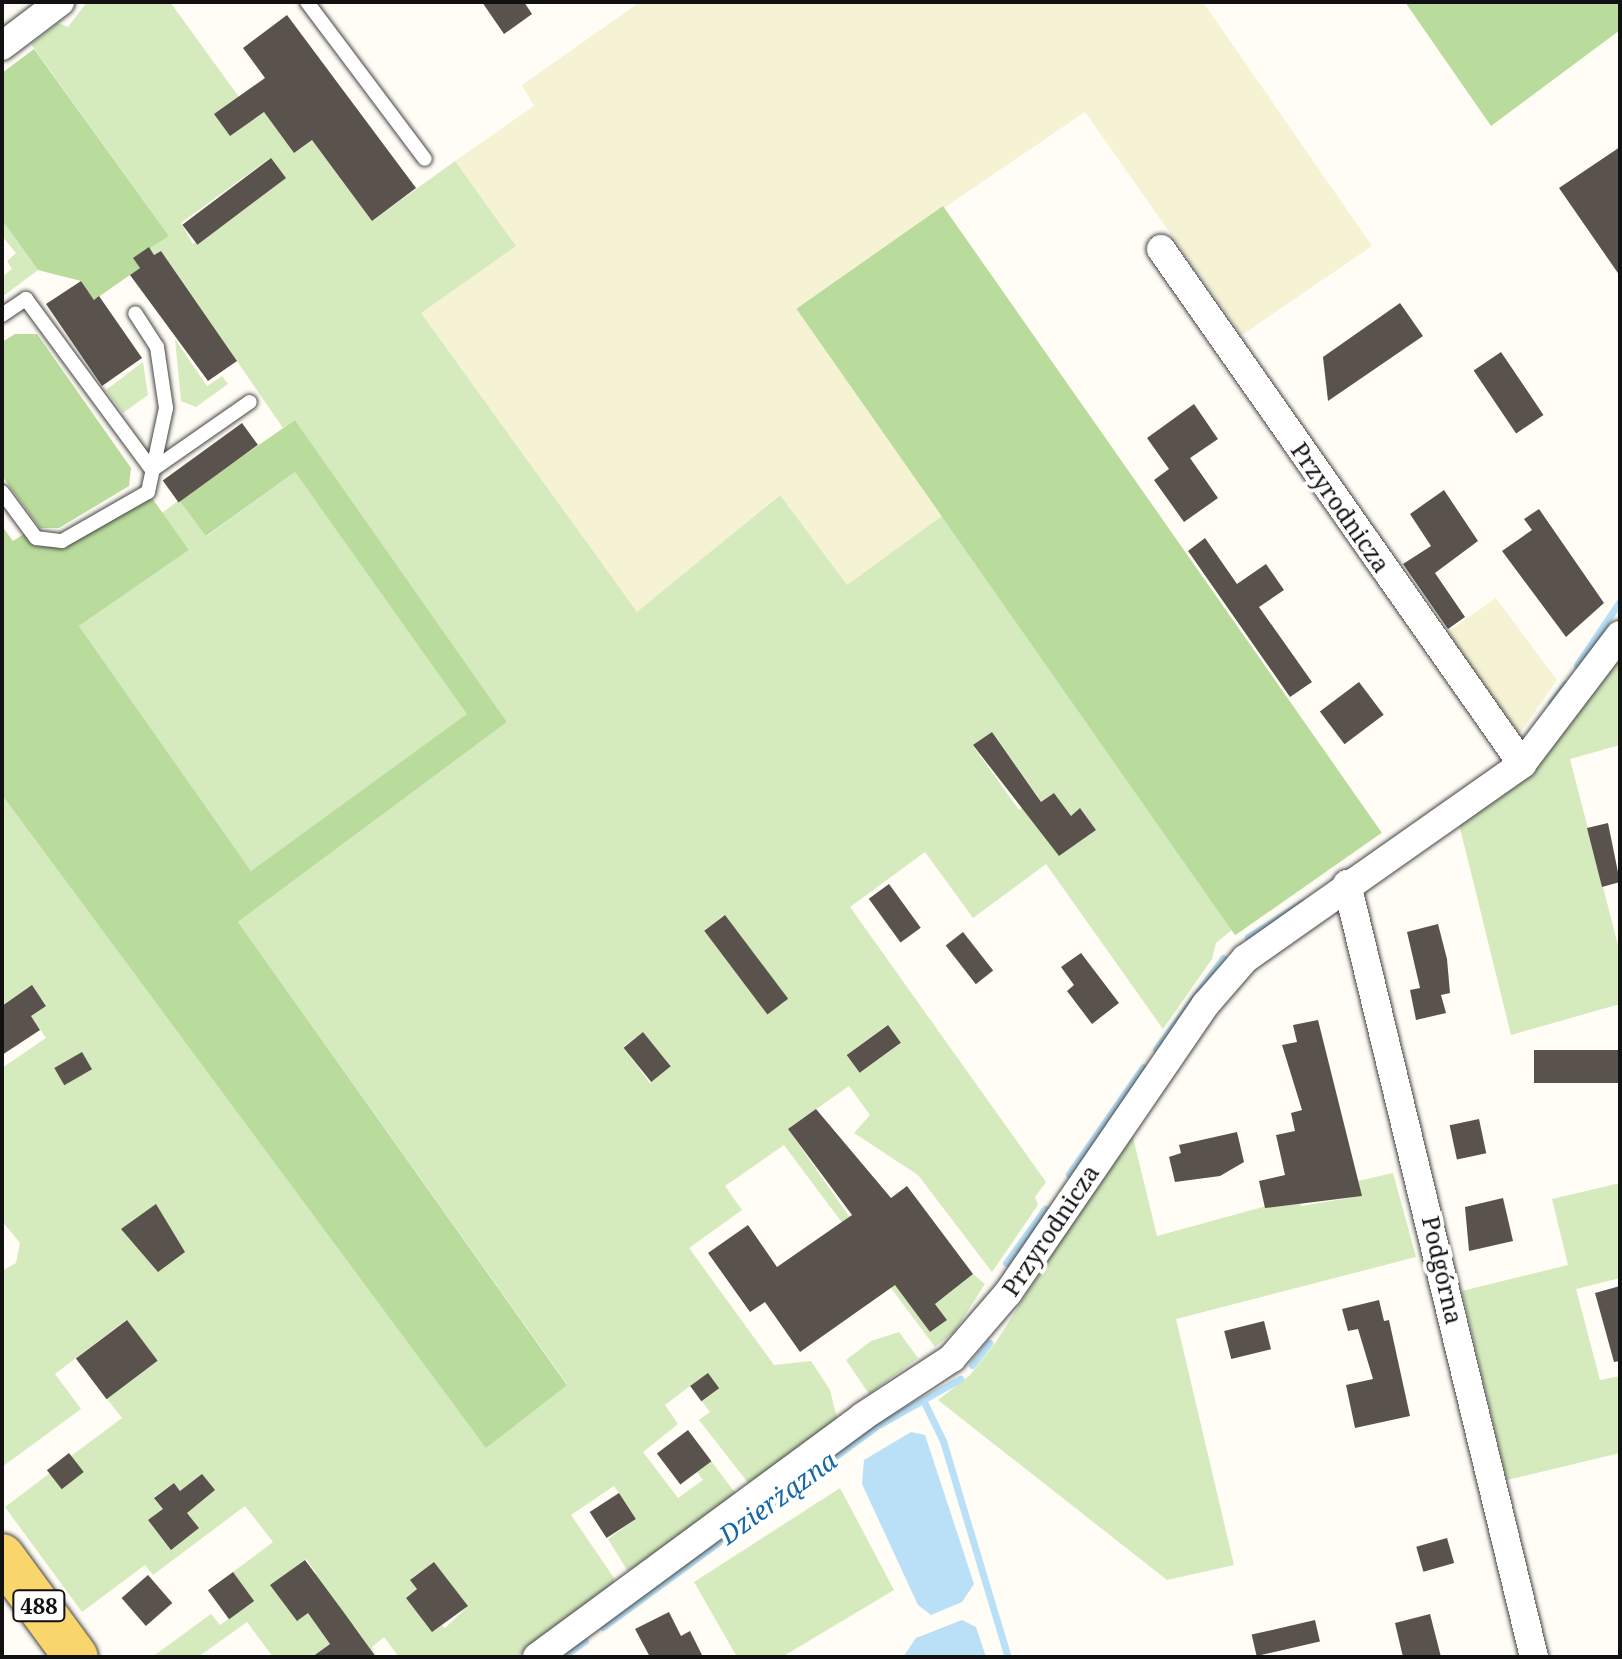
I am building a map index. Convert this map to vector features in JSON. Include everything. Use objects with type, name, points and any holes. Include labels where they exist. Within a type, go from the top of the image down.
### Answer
[{"type":"main road","name":"488","points":[[2,1556],[76,1657]]},
{"type":"street","points":[[2,46],[60,2]]},
{"type":"street","name":"Przyrodnicza","points":[[1161,249],[1522,764]]},
{"type":"street","name":"Przyrodnicza","points":[[537,1657],[862,1417],[952,1358],[1008,1293],[1206,1004],[1245,959],[1347,884],[1480,799],[1522,764],[1620,635]]},
{"type":"street","name":"Podgórna","points":[[1347,884],[1534,1657]]},
{"type":"lane","points":[[307,2],[425,159]]},
{"type":"lane","points":[[2,315],[26,299],[152,470]]},
{"type":"lane","points":[[2,492],[36,538],[62,541],[148,492],[166,408],[157,347],[135,313]]},
{"type":"lane","points":[[152,470],[250,402]]},
{"type":"shaded area","points":[[640,2],[1203,2],[1372,246],[1242,335],[1085,112],[797,308],[946,513],[847,586],[779,495],[637,613],[420,312],[515,246],[455,161],[534,106],[522,85]]},
{"type":"shaded area","points":[[1496,598],[1557,680],[1518,736],[1446,633]]},
{"type":"green space","points":[[87,2],[170,2],[239,97],[248,90],[294,153],[312,140],[372,221],[455,161],[516,246],[421,313],[637,612],[780,495],[847,585],[946,513],[1244,930],[1233,929],[1216,943],[1212,959],[1163,1029],[1046,864],[973,918],[925,852],[850,907],[1046,1182],[1035,1197],[1038,1205],[992,1272],[918,1175],[854,1133],[870,1115],[849,1086],[788,1129],[930,1332],[947,1320],[884,1234],[944,1297],[973,1274],[985,1284],[955,1331],[935,1347],[784,1145],[725,1186],[742,1210],[689,1248],[774,1365],[811,1361],[830,1390],[837,1418],[749,1484],[699,1420],[710,1412],[690,1386],[665,1405],[678,1424],[643,1452],[678,1498],[703,1480],[697,1472],[711,1461],[736,1494],[635,1570],[627,1570],[608,1539],[636,1519],[614,1486],[571,1515],[614,1578],[613,1586],[516,1657],[399,1657],[384,1637],[372,1647],[376,1657],[354,1626],[312,1657],[273,1657],[247,1622],[198,1657],[152,1657],[211,1614],[220,1625],[254,1601],[233,1572],[273,1542],[245,1506],[153,1575],[145,1565],[82,1612],[5,1507],[50,1473],[62,1489],[71,1456],[122,1418],[107,1399],[158,1361],[126,1320],[55,1374],[81,1409],[2,1467],[2,1271],[16,1263],[20,1243],[2,1221],[2,1068],[46,1038],[31,1016],[46,1005],[32,986],[2,1006],[2,795],[486,1447],[567,1384],[238,922],[507,722],[295,420],[283,428],[161,251],[154,255],[149,247],[169,236],[31,44],[58,23],[68,27]],"holes":[[[270,158],[286,178],[193,244],[181,223]],[[992,732],[1038,797],[1019,810],[973,746]],[[1054,793],[1071,816],[1081,809],[1096,830],[1059,856],[1027,813]],[[724,915],[788,999],[768,1014],[705,930]],[[887,1025],[901,1043],[861,1072],[848,1054]],[[643,1032],[670,1065],[650,1083],[623,1047]],[[174,1483],[183,1494],[176,1499],[199,1528],[154,1497]],[[306,1559],[316,1573],[286,1595],[276,1581]],[[434,1562],[468,1606],[445,1628],[406,1598],[417,1589],[411,1579]]]},
{"type":"green space","points":[[1405,2],[1620,2],[1620,30],[1491,126]]},
{"type":"green space","points":[[34,49],[169,236],[134,258],[140,268],[94,300],[81,281],[38,270],[2,220],[2,73]]},
{"type":"green space","points":[[943,206],[1382,833],[1235,935],[796,309]]},
{"type":"green space","points":[[2,220],[38,270],[2,297],[2,277],[12,269],[7,261],[16,253],[2,236]]},
{"type":"green space","points":[[15,334],[37,334],[131,468],[129,486],[59,528],[40,528],[2,476],[2,342]]},
{"type":"green space","points":[[175,339],[207,386],[222,376],[228,384],[196,407],[181,401]]},
{"type":"green space","points":[[143,362],[148,395],[123,413],[106,390]]},
{"type":"green space","points":[[295,420],[507,722],[238,922],[567,1385],[486,1448],[2,795],[2,526],[13,541],[24,534],[34,546],[63,547],[152,498],[189,550],[79,626],[251,871],[467,714],[295,472],[206,536],[179,500]]},
{"type":"green space","points":[[295,472],[468,714],[251,871],[79,626],[189,550],[162,513],[179,500],[207,536]]},
{"type":"green space","points":[[1620,659],[1620,745],[1570,759],[1620,953],[1620,1004],[1511,1035],[1459,824],[1530,773]]},
{"type":"green space","points":[[1131,1129],[1157,1236],[1299,1197],[1301,1206],[1361,1196],[1358,1181],[1393,1173],[1416,1257],[1176,1319],[1234,1565],[1167,1580],[938,1400],[970,1375],[996,1342]]},
{"type":"green space","points":[[1620,1183],[1620,1278],[1576,1289],[1600,1380],[1620,1376],[1620,1453],[1507,1480],[1462,1291],[1568,1265],[1552,1199]]},
{"type":"green space","points":[[899,1332],[918,1358],[869,1394],[846,1360],[871,1341]]},
{"type":"green space","points":[[840,1488],[894,1590],[782,1657],[737,1657],[694,1582]]},
{"type":"water","points":[[911,1432],[925,1435],[974,1584],[962,1602],[931,1615],[918,1605],[862,1484],[864,1460]]},
{"type":"water","points":[[962,1620],[976,1627],[986,1657],[903,1657],[916,1638]]},
{"type":"building","points":[[482,2],[524,2],[532,14],[504,34]]},
{"type":"building","points":[[287,15],[416,188],[372,221],[312,140],[294,153],[264,112],[230,136],[214,114],[265,78],[243,48]]},
{"type":"building","points":[[1620,147],[1620,276],[1559,188]]},
{"type":"building","points":[[271,158],[286,178],[197,245],[182,225]]},
{"type":"building","points":[[149,247],[154,255],[161,251],[237,361],[208,381],[130,275],[140,268],[133,258]]},
{"type":"building","points":[[81,281],[94,300],[99,296],[142,358],[102,386],[46,304]]},
{"type":"building","points":[[1400,303],[1423,336],[1328,401],[1323,357]]},
{"type":"building","points":[[1501,352],[1543,415],[1516,433],[1474,370]]},
{"type":"building","points":[[1194,404],[1218,439],[1190,458],[1218,498],[1184,522],[1154,480],[1169,469],[1147,438]]},
{"type":"building","points":[[242,423],[258,445],[179,502],[163,481]]},
{"type":"building","points":[[1444,490],[1478,541],[1435,573],[1465,617],[1448,629],[1403,564],[1431,546],[1410,514]]},
{"type":"building","points":[[1539,509],[1604,603],[1566,637],[1502,551],[1532,530],[1524,519]]},
{"type":"building","points":[[1205,538],[1237,584],[1266,564],[1284,590],[1259,607],[1312,682],[1290,697],[1188,551]]},
{"type":"building","points":[[1359,682],[1384,715],[1345,744],[1320,711]]},
{"type":"building","points":[[992,732],[1041,802],[1054,793],[1071,816],[1080,808],[1096,830],[1059,856],[973,745]]},
{"type":"building","points":[[1608,823],[1620,882],[1602,887],[1587,828]]},
{"type":"building","points":[[889,884],[921,928],[901,942],[869,899]]},
{"type":"building","points":[[725,915],[788,999],[767,1015],[704,931]]},
{"type":"building","points":[[1438,924],[1447,959],[1450,993],[1441,995],[1446,1013],[1416,1020],[1410,990],[1420,988],[1407,932]]},
{"type":"building","points":[[963,932],[993,971],[976,984],[946,946]]},
{"type":"building","points":[[1081,953],[1119,1003],[1092,1024],[1067,991],[1074,985],[1061,967]]},
{"type":"building","points":[[32,985],[46,1006],[31,1016],[40,1030],[2,1055],[2,1006]]},
{"type":"building","points":[[1318,1020],[1362,1196],[1265,1208],[1259,1181],[1285,1175],[1276,1135],[1295,1131],[1291,1113],[1302,1110],[1282,1045],[1297,1042],[1293,1025]]},
{"type":"building","points":[[888,1025],[901,1043],[860,1073],[847,1055]]},
{"type":"building","points":[[643,1032],[671,1066],[651,1082],[624,1048]]},
{"type":"building","points":[[1534,1050],[1620,1050],[1620,1083],[1534,1083]]},
{"type":"building","points":[[82,1052],[92,1069],[64,1085],[54,1068]]},
{"type":"building","points":[[816,1109],[891,1198],[907,1186],[973,1274],[935,1304],[947,1320],[930,1332],[895,1285],[800,1352],[765,1302],[750,1312],[708,1253],[748,1225],[777,1267],[852,1215],[788,1129]]},
{"type":"building","points":[[1479,1119],[1486,1153],[1457,1159],[1450,1125]]},
{"type":"building","points":[[1237,1132],[1244,1162],[1220,1176],[1175,1182],[1169,1157],[1181,1153],[1179,1145]]},
{"type":"building","points":[[1503,1198],[1513,1241],[1469,1251],[1465,1207]]},
{"type":"building","points":[[156,1204],[185,1252],[158,1272],[121,1229]]},
{"type":"building","points":[[1620,1286],[1620,1361],[1614,1362],[1595,1293]]},
{"type":"building","points":[[1379,1300],[1384,1321],[1389,1320],[1410,1416],[1355,1428],[1346,1385],[1373,1379],[1358,1329],[1348,1331],[1342,1309]]},
{"type":"building","points":[[127,1320],[158,1361],[107,1399],[76,1359]]},
{"type":"building","points":[[1264,1321],[1271,1349],[1231,1359],[1224,1331]]},
{"type":"building","points":[[708,1373],[719,1388],[701,1401],[690,1386]]},
{"type":"building","points":[[688,1430],[711,1461],[680,1485],[657,1453]]},
{"type":"building","points":[[69,1453],[84,1472],[62,1489],[47,1470]]},
{"type":"building","points":[[202,1474],[215,1490],[187,1513],[199,1528],[171,1550],[148,1520],[163,1509],[154,1498],[174,1483],[180,1491]]},
{"type":"building","points":[[619,1493],[636,1519],[607,1538],[590,1512]]},
{"type":"building","points":[[1447,1538],[1454,1563],[1423,1572],[1416,1547]]},
{"type":"building","points":[[305,1560],[376,1657],[312,1657],[330,1644],[308,1613],[297,1621],[270,1585]]},
{"type":"building","points":[[434,1562],[468,1606],[432,1632],[406,1598],[417,1589],[410,1580]]},
{"type":"building","points":[[233,1572],[254,1601],[229,1619],[208,1590]]},
{"type":"building","points":[[148,1575],[172,1603],[146,1626],[122,1598]]},
{"type":"building","points":[[669,1612],[681,1636],[690,1631],[703,1657],[650,1657],[635,1629]]},
{"type":"building","points":[[1430,1614],[1441,1657],[1403,1657],[1395,1623]]},
{"type":"building","points":[[1315,1620],[1320,1641],[1257,1656],[1252,1635]]},
{"type":"waterway","name":"Dzierżązna","points":[[1577,665],[1620,601]]},
{"type":"waterway","name":"Dzierżązna","points":[[1551,703],[1565,684]]},
{"type":"waterway","name":"Dzierżązna","points":[[1248,937],[1303,902]]},
{"type":"waterway","name":"Dzierżązna","points":[[1156,1049],[1223,958]]},
{"type":"waterway","name":"Dzierżązna","points":[[1069,1174],[1143,1067]]},
{"type":"waterway","name":"Dzierżązna","points":[[1006,1263],[1045,1209]]},
{"type":"waterway","name":"Dzierżązna","points":[[972,1365],[989,1343]]},
{"type":"waterway","name":"Dzierżązna","points":[[603,1627],[875,1427],[960,1379]]},
{"type":"waterway","points":[[924,1402],[943,1441],[1008,1657]]},
{"type":"waterway","name":"Dzierżązna","points":[[562,1657],[585,1641]]}]
